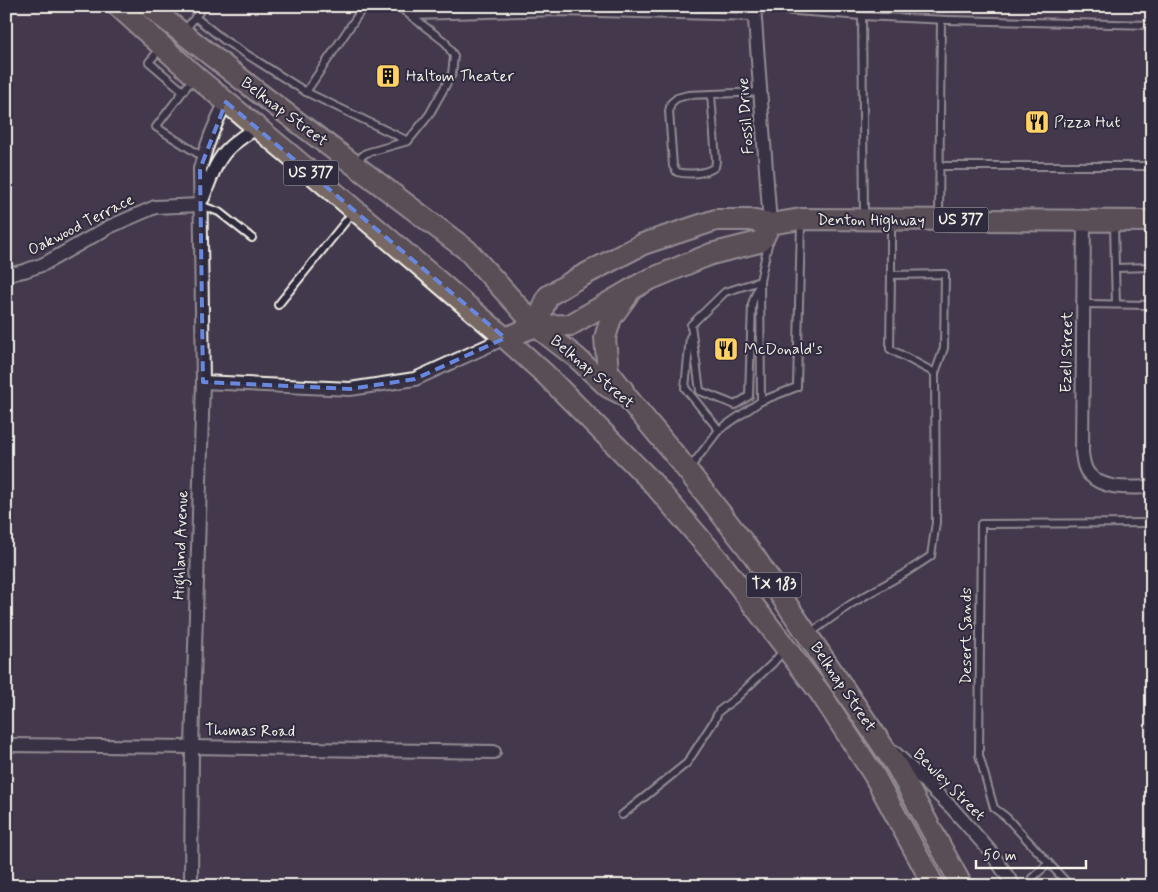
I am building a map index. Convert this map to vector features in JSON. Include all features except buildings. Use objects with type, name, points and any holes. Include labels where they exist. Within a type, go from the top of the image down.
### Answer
[{"type":"main road","name":"Belknap Street","points":[[118,6],[162,47],[189,83],[226,102],[505,338],[545,374],[650,481],[722,564],[821,694],[874,775],[934,886]]},
{"type":"main road","name":"Belknap Street","points":[[148,6],[259,93],[467,250],[536,326],[577,358],[608,387],[626,396],[688,470],[754,556],[808,634],[897,767],[962,886]]},
{"type":"main road","name":"Denton Highway","points":[[536,326],[548,296],[578,278],[642,244],[716,220],[750,220],[770,224],[801,219],[1152,221]]},
{"type":"main road","points":[[505,338],[536,326],[570,325],[646,281],[711,254],[759,242],[764,237],[770,224]]},
{"type":"main road","points":[[626,396],[608,371],[605,338],[611,318],[632,290]]},
{"type":"street","name":"Fossil Drive","points":[[755,10],[770,224]]},
{"type":"street","points":[[200,205],[200,169],[203,157],[226,102]]},
{"type":"street","points":[[200,205],[223,153],[231,145],[257,128]]},
{"type":"street","name":"Oakwood Terrace","points":[[6,275],[44,264],[109,227],[155,207],[200,205]]},
{"type":"street","name":"Highland Avenue","points":[[191,886],[192,747],[202,382],[200,205]]},
{"type":"street","name":"Ezell Street","points":[[1084,220],[1082,453],[1084,465],[1089,475],[1105,484],[1152,487]]},
{"type":"street","points":[[202,382],[360,388],[415,379],[505,338]]},
{"type":"street","name":"Bewley Street","points":[[875,734],[952,808],[990,851],[1014,886]]},
{"type":"street","name":"Thomas Road","points":[[6,745],[494,752]]},
{"type":"lane","points":[[182,33],[204,6]]},
{"type":"lane","points":[[306,92],[364,6]]},
{"type":"lane","points":[[353,164],[366,153],[408,140],[429,115],[452,74],[454,56],[445,42],[398,6]]},
{"type":"lane","points":[[411,16],[755,10],[941,20],[1152,25]]},
{"type":"lane","points":[[862,16],[864,220]]},
{"type":"lane","points":[[195,17],[224,40],[306,92],[408,140]]},
{"type":"lane","points":[[939,220],[941,20]]},
{"type":"lane","points":[[189,83],[156,126],[203,157]]},
{"type":"lane","points":[[711,94],[715,167],[709,172],[684,174],[676,172],[673,166],[669,111],[671,103],[676,98],[688,95],[711,94],[761,92]]},
{"type":"lane","points":[[940,166],[1152,166]]},
{"type":"lane","points":[[200,205],[219,212],[252,238]]},
{"type":"lane","points":[[278,306],[355,210]]},
{"type":"lane","points":[[688,470],[719,430],[761,401],[796,386],[801,219]]},
{"type":"lane","points":[[891,220],[890,349],[935,373]]},
{"type":"lane","points":[[1114,220],[1116,304]]},
{"type":"lane","points":[[691,325],[700,391],[735,405],[749,396],[752,304],[760,281],[769,242],[770,224]]},
{"type":"lane","points":[[1115,268],[1152,268]]},
{"type":"lane","points":[[808,634],[852,604],[931,556],[936,522],[935,373],[944,348],[945,274],[891,275]]},
{"type":"lane","points":[[760,281],[761,401]]},
{"type":"lane","points":[[719,430],[685,388],[691,325],[725,292],[760,281]]},
{"type":"lane","points":[[1084,304],[1152,304]]},
{"type":"lane","name":"Desert Sands","points":[[1066,885],[1049,863],[1006,817],[994,808],[979,756],[981,524],[1152,523]]},
{"type":"lane","points":[[622,815],[687,763],[714,721],[718,711],[742,693],[786,648]]},
{"type":"lane","points":[[1030,886],[1032,878],[1049,863]]},
{"type":"highlighted area","points":[[226,102],[505,338],[415,379],[350,389],[203,382],[200,169]]},
{"type":"place","name":"Haltom Theater","points":[[388,76]]},
{"type":"place","name":"Pizza Hut","points":[[1037,122]]},
{"type":"place","name":"McDonald's","points":[[726,349]]}]
